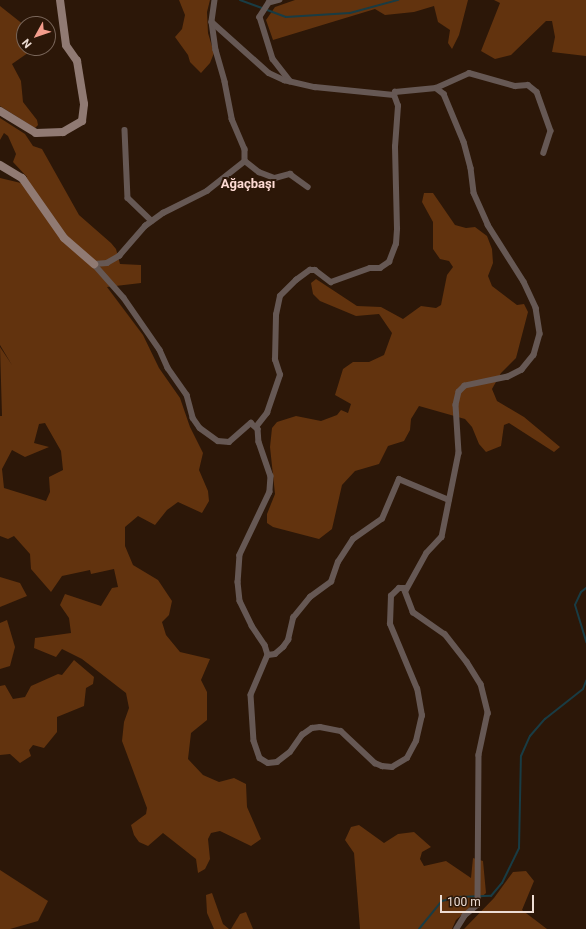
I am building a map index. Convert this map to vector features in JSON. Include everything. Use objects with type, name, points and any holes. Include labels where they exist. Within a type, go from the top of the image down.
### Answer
[{"type":"main road","points":[[0,111],[36,133],[63,132],[82,121],[84,108],[77,61],[66,45],[60,0]]},
{"type":"main road","points":[[0,166],[22,178],[64,238],[94,264]]},
{"type":"street","points":[[215,0],[212,22],[232,119],[245,149],[246,161],[259,172],[274,178],[290,174],[308,187]]},
{"type":"street","points":[[280,0],[269,3],[260,17],[273,59],[290,81]]},
{"type":"street","points":[[212,22],[269,73],[290,81],[315,87],[394,95],[395,92],[436,88],[469,73],[515,86],[528,85],[537,92],[551,131],[544,153]]},
{"type":"street","points":[[406,591],[427,553],[442,537],[459,453],[456,404],[460,392],[466,386],[508,377],[522,370],[534,355],[540,334],[536,308],[524,282],[488,225],[474,193],[471,168],[464,142],[444,94],[436,88]]},
{"type":"street","points":[[394,95],[398,106],[395,147],[397,229],[392,256],[380,268],[370,268],[331,282],[315,270],[310,270],[296,280],[280,296],[276,315],[275,360],[280,375],[266,413],[256,427],[258,442],[268,464],[270,492],[240,554],[238,582],[240,600],[252,626],[266,645],[268,655],[251,695],[254,741],[260,758],[268,763],[277,762],[290,752],[302,735],[312,728],[320,727],[341,731],[374,763],[392,767],[401,763],[416,741],[422,716],[417,689],[390,624],[391,596],[399,588],[404,588],[406,591],[413,612],[445,634],[467,662],[481,684],[488,713],[478,755],[478,906],[459,922],[457,929]]},
{"type":"street","points":[[125,130],[128,198],[152,221]]},
{"type":"street","points":[[94,264],[107,263],[119,256],[152,221],[163,213],[207,191],[246,161]]},
{"type":"street","points":[[94,264],[124,298],[160,350],[168,368],[187,396],[193,418],[200,428],[218,441],[229,442],[251,423],[256,427]]},
{"type":"street","points":[[268,655],[275,654],[284,647],[288,640],[292,618],[310,597],[331,582],[338,562],[353,539],[382,519],[399,479],[449,500]]},
{"type":"shaded area","points":[[179,0],[210,0],[207,12],[208,33],[214,53],[210,63],[201,73],[190,62],[188,55],[175,37],[182,29],[185,15]]},
{"type":"shaded area","points":[[295,0],[468,0],[459,35],[452,49],[448,43],[450,30],[438,22],[434,6],[414,12],[385,15],[375,9],[273,40],[266,20],[275,7]]},
{"type":"shaded area","points":[[494,0],[586,0],[586,56],[552,52],[555,37],[552,21],[546,21],[511,55],[495,59],[481,51],[500,3]]},
{"type":"shaded area","points":[[0,6],[16,19],[16,56],[24,56],[12,64],[21,81],[23,102],[37,120],[38,125],[35,128],[0,106]]},
{"type":"shaded area","points":[[0,118],[25,134],[33,146],[42,149],[79,215],[111,243],[116,249],[120,264],[141,265],[141,283],[107,287],[143,335],[159,368],[180,398],[190,427],[203,453],[199,470],[208,491],[209,501],[202,513],[178,502],[167,510],[155,525],[138,516],[125,527],[125,546],[133,565],[158,580],[172,601],[169,615],[162,622],[166,635],[180,652],[210,659],[201,680],[207,692],[207,720],[191,733],[188,759],[203,775],[219,782],[234,778],[246,784],[247,807],[261,839],[251,846],[220,831],[211,833],[208,839],[210,859],[205,869],[198,873],[196,859],[163,833],[148,846],[139,842],[134,835],[131,825],[146,814],[147,808],[122,741],[124,722],[129,708],[126,693],[82,659],[62,649],[56,657],[34,648],[35,638],[71,633],[69,618],[60,605],[65,594],[101,606],[112,588],[118,587],[114,569],[91,574],[90,570],[62,576],[51,592],[31,569],[30,554],[14,536],[8,539],[0,536],[0,416],[2,416],[0,347],[12,365],[0,345],[0,178],[21,183],[27,177],[13,162],[16,154],[8,136],[4,133],[0,140]],"holes":[[[45,423],[61,451],[63,470],[49,477],[50,492],[46,501],[4,488],[2,469],[12,450],[25,457],[49,447],[34,443],[39,424]]]},
{"type":"shaded area","points":[[424,193],[433,193],[455,225],[466,228],[475,227],[487,236],[492,249],[493,263],[488,276],[492,286],[517,305],[524,304],[528,312],[516,358],[501,373],[492,389],[497,401],[524,417],[560,447],[554,452],[509,423],[504,425],[501,446],[486,452],[479,444],[472,427],[465,419],[419,406],[411,419],[410,430],[404,441],[388,446],[379,464],[355,471],[342,485],[332,529],[319,539],[273,527],[267,523],[267,514],[275,494],[270,447],[272,428],[277,422],[296,416],[321,421],[337,415],[341,410],[348,413],[351,404],[335,395],[343,369],[353,362],[369,362],[384,355],[392,333],[379,314],[356,316],[320,301],[313,294],[311,283],[316,279],[357,306],[381,307],[403,319],[421,306],[436,308],[441,305],[447,275],[453,267],[449,261],[440,259],[433,249],[433,222],[422,202]]},
{"type":"shaded area","points":[[0,577],[20,583],[27,596],[0,607]]},
{"type":"shaded area","points":[[7,620],[15,647],[10,666],[0,669],[0,623]]},
{"type":"shaded area","points":[[74,660],[94,677],[93,684],[86,688],[84,706],[57,717],[57,732],[44,748],[33,745],[29,750],[31,756],[20,763],[10,754],[0,755],[0,686],[5,685],[13,699],[25,697],[31,686],[58,674],[62,675]]},
{"type":"shaded area","points":[[359,825],[384,843],[398,834],[414,832],[431,847],[422,852],[420,859],[424,866],[446,861],[471,878],[473,858],[483,861],[486,893],[456,920],[452,929],[360,929],[354,853],[345,840],[351,827]]},
{"type":"shaded area","points":[[0,870],[48,901],[38,921],[10,929],[0,929]]},
{"type":"shaded area","points":[[526,871],[534,881],[522,910],[547,929],[464,929],[494,898],[513,872]]},
{"type":"shaded area","points":[[212,893],[223,924],[229,929],[214,929],[207,913],[206,895]]},
{"type":"shaded area","points":[[246,912],[253,929],[231,929],[240,914]]},
{"type":"waterway","points":[[240,0],[286,17],[350,13],[398,0]]},
{"type":"waterway","points":[[586,588],[581,592],[575,605],[586,642]]},
{"type":"waterway","points":[[419,929],[442,901],[458,897],[491,896],[502,883],[519,848],[521,756],[530,736],[545,719],[583,689],[586,681]]},
{"type":"district","name":"Ağaçbaşı","points":[[248,184]]}]
